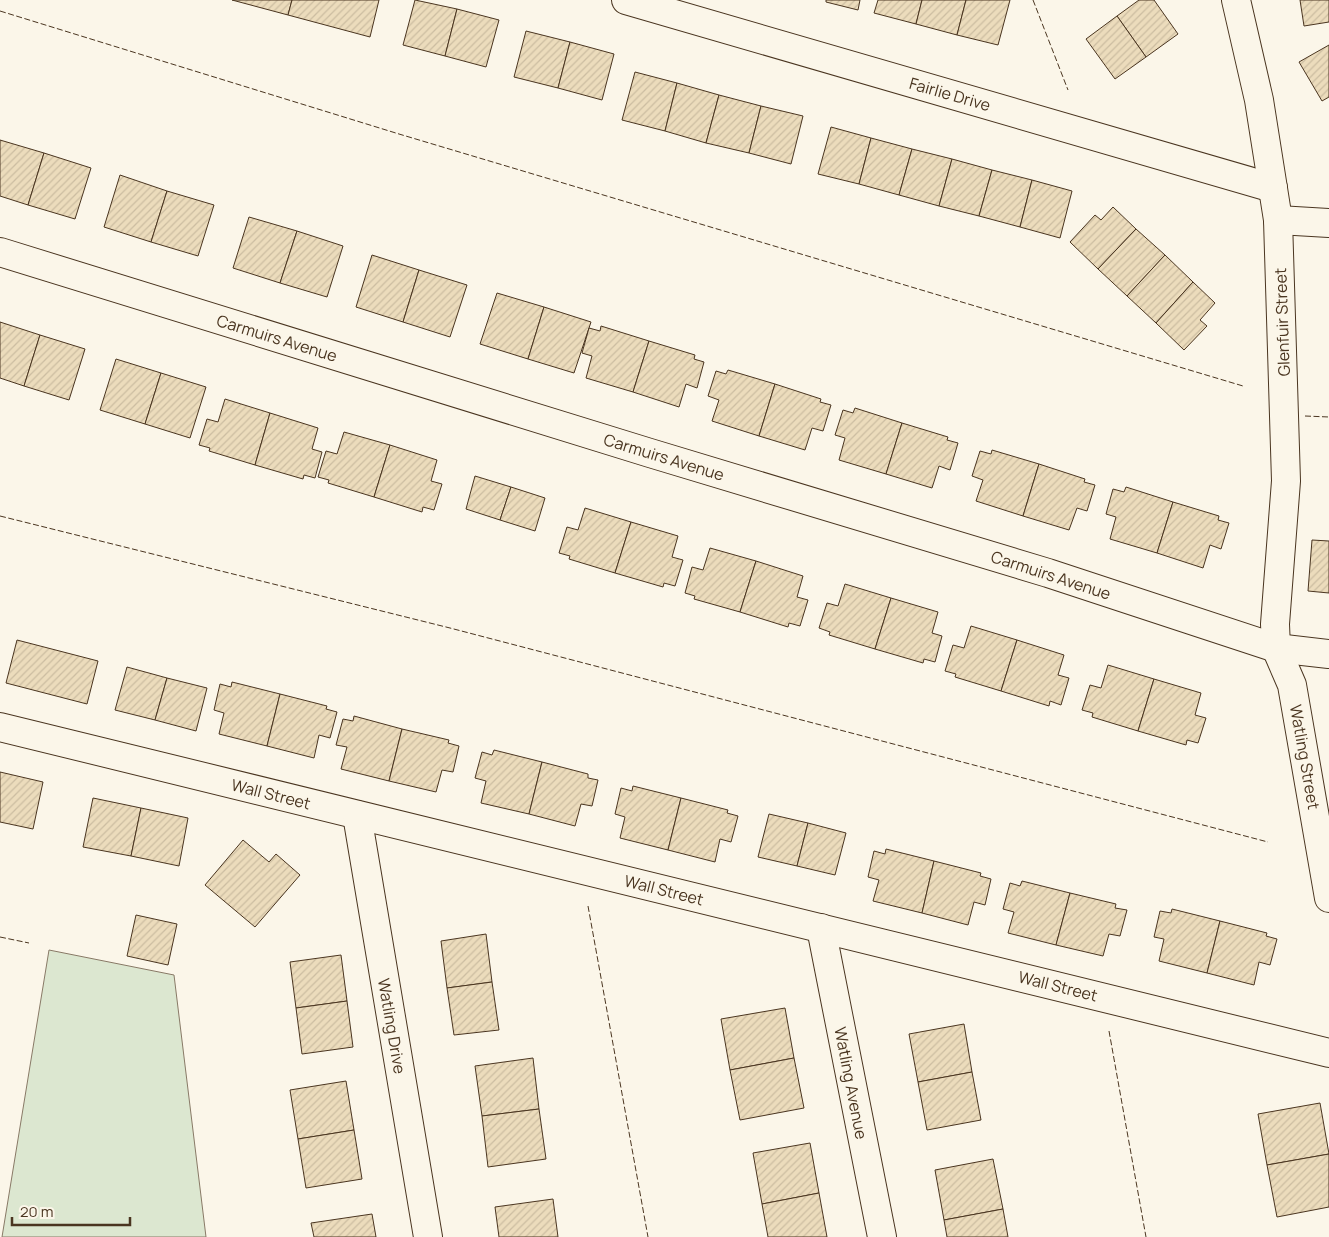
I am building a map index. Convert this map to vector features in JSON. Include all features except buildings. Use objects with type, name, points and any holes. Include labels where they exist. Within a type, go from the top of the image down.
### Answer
[{"type":"street","name":"Fairlie Drive","points":[[626,0],[1273,188]]},
{"type":"street","name":"Glenfuir Street","points":[[1236,0],[1259,100],[1278,220],[1286,481],[1276,648]]},
{"type":"street","points":[[1278,220],[1329,223]]},
{"type":"street","name":"Carmuirs Avenue","points":[[0,252],[650,453],[1048,573],[1276,648],[1329,654]]},
{"type":"street","name":"Watling Street","points":[[1276,648],[1292,685],[1329,898]]},
{"type":"street","name":"Wall Street","points":[[0,728],[1329,1053]]},
{"type":"street","name":"Watling Drive","points":[[357,815],[428,1237]]},
{"type":"street","name":"Watling Avenue","points":[[820,928],[882,1237]]},
{"type":"green space","points":[[49,950],[174,975],[206,1237],[2,1237]]},
{"type":"fence","points":[[1033,0],[1068,90]]},
{"type":"fence","points":[[0,11],[399,134],[1243,386]]},
{"type":"fence","points":[[1305,416],[1329,417]]},
{"type":"fence","points":[[0,516],[450,628],[1268,842]]},
{"type":"fence","points":[[588,906],[648,1237]]},
{"type":"fence","points":[[0,937],[29,943]]},
{"type":"fence","points":[[1109,1031],[1146,1237]]}]
